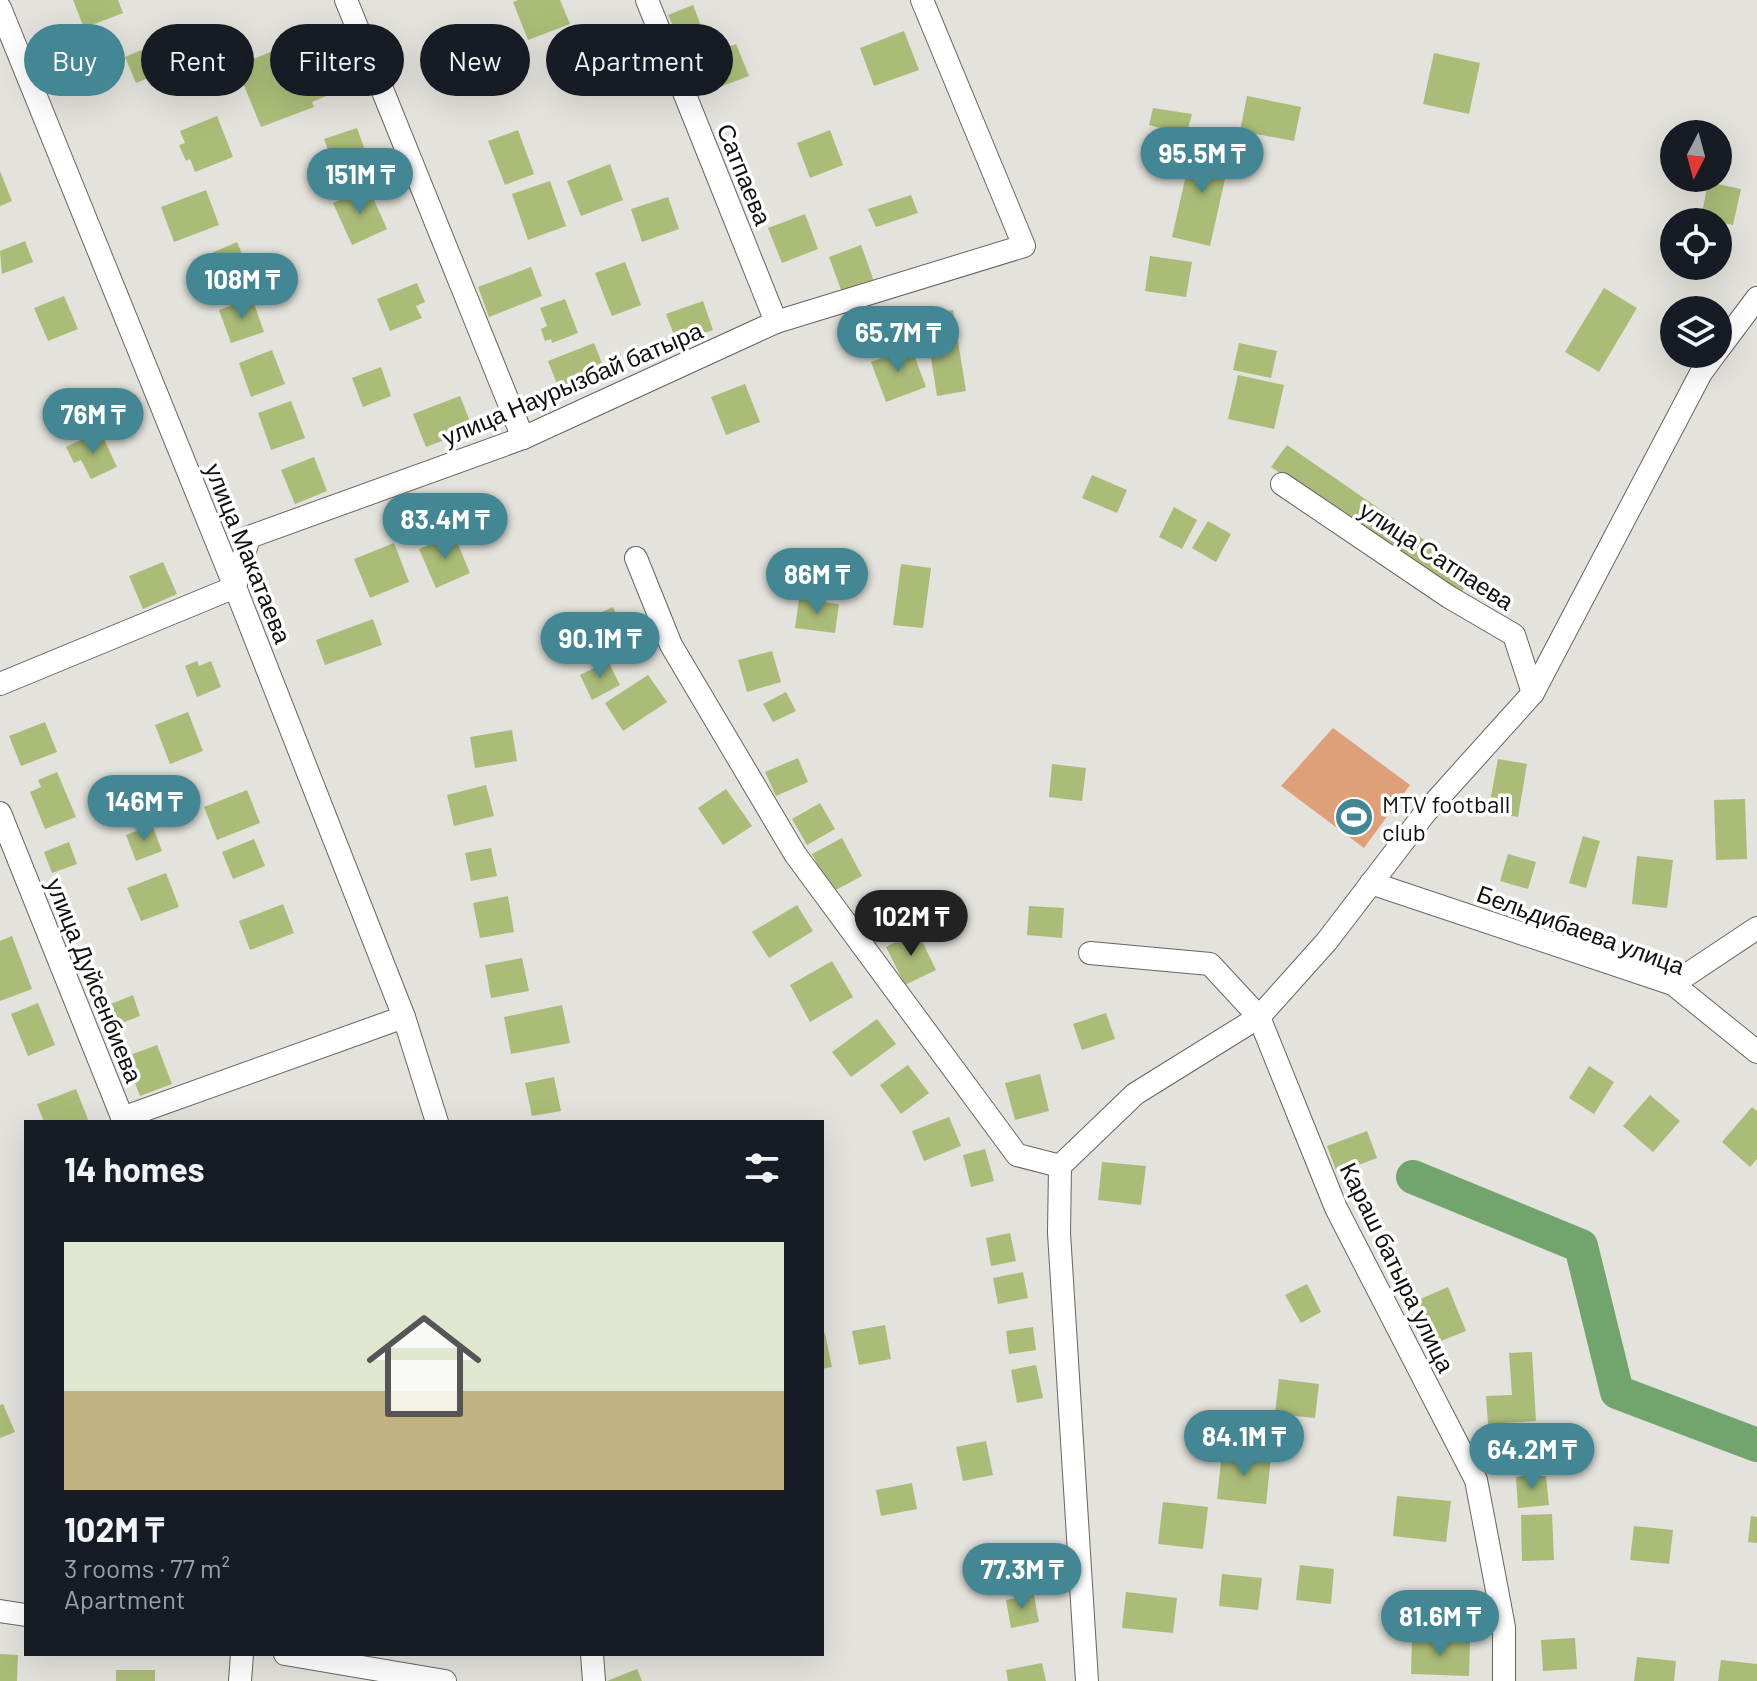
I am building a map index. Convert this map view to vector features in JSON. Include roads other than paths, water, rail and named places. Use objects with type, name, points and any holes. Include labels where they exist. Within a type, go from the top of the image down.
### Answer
[{"type":"street","points":[[346,0],[523,438]]},
{"type":"street","name":"Сатпаева","points":[[647,0],[776,322]]},
{"type":"street","name":"улица Наурызбай батыра","points":[[235,587],[249,537],[523,438],[776,322],[1024,246],[922,0]]},
{"type":"street","name":"улица Макатаева","points":[[0,8],[235,587],[404,1017],[436,1120]]},
{"type":"street","points":[[1732,331],[1757,298]]},
{"type":"street","points":[[1087,1681],[1059,1233],[1060,1166],[1135,1094],[1259,1017],[1327,941],[1425,813],[1533,693],[1705,368]]},
{"type":"street","name":"улица Сатпаева","points":[[1282,484],[1449,597],[1514,635],[1533,693]]},
{"type":"street","points":[[636,558],[671,645],[795,854],[1017,1155],[1060,1166]]},
{"type":"street","points":[[0,684],[235,587]]},
{"type":"street","name":"улица Дуйсенбиева","points":[[0,813],[123,1120]]},
{"type":"street","name":"Бельдибаева улица","points":[[1371,883],[1673,984],[1757,1052]]},
{"type":"street","points":[[1673,984],[1757,928]]},
{"type":"street","points":[[1090,953],[1210,964],[1259,1017]]},
{"type":"street","points":[[123,1120],[404,1017]]},
{"type":"street","name":"Караш батыра улица","points":[[1259,1017],[1336,1208],[1476,1480],[1504,1627],[1504,1681]]},
{"type":"street","points":[[0,1611],[24,1615]]},
{"type":"street","points":[[240,1681],[242,1656]]},
{"type":"street","points":[[308,1656],[445,1681]]},
{"type":"street","points":[[592,1656],[594,1681]]},
{"type":"waterway","points":[[1413,1177],[1581,1246],[1617,1392],[1757,1445]]},
{"type":"place","name":"MTV football club","points":[[1354,817]]}]
